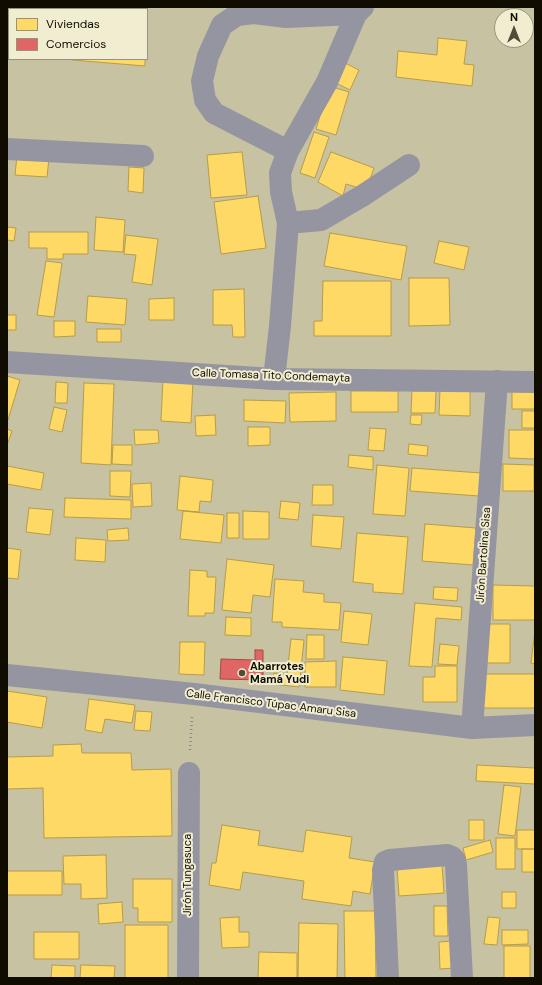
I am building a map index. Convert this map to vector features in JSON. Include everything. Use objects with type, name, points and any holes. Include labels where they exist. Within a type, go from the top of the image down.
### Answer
[{"type":"street","points":[[288,152],[214,113],[205,100],[202,81],[208,56],[222,25],[238,14],[254,13],[286,17],[360,10]]},
{"type":"street","points":[[274,379],[280,326],[288,223],[281,192],[280,173],[288,152],[327,82],[360,10]]},
{"type":"street","points":[[7,149],[143,156]]},
{"type":"street","points":[[288,223],[321,220],[362,196],[409,165]]},
{"type":"street","name":"Calle Tomasa Tito Condemayta","points":[[7,362],[274,379],[535,382]]},
{"type":"street","name":"Jirón Bartolina Sisa","points":[[472,728],[497,381]]},
{"type":"street","name":"Calle Francisco Túpac Amaru Sisa","points":[[7,674],[194,694],[472,728],[535,726]]},
{"type":"street","name":"Jirón Tungasuca","points":[[188,978],[189,773]]},
{"type":"street","points":[[388,978],[383,870],[385,862],[390,860],[447,855],[452,856],[456,865],[462,978]]},
{"type":"path","points":[[189,773],[194,694]]},
{"type":"building: Viviendas","points":[[438,38],[467,41],[464,64],[474,65],[472,86],[396,77],[398,51],[437,55]]},
{"type":"building: Viviendas","points":[[72,60],[145,60],[145,66]]},
{"type":"building: Viviendas","points":[[341,61],[359,70],[350,90],[332,81]]},
{"type":"building: Viviendas","points":[[329,86],[349,92],[336,135],[316,129]]},
{"type":"building: Viviendas","points":[[314,132],[329,137],[315,178],[300,173]]},
{"type":"building: Viviendas","points":[[242,152],[247,195],[211,198],[207,155]]},
{"type":"building: Viviendas","points":[[331,152],[374,168],[366,190],[346,184],[343,196],[318,182]]},
{"type":"building: Viviendas","points":[[17,156],[49,158],[47,177],[15,175]]},
{"type":"building: Viviendas","points":[[129,167],[144,168],[143,193],[128,191]]},
{"type":"building: Viviendas","points":[[258,196],[266,248],[221,254],[214,202]]},
{"type":"building: Viviendas","points":[[96,217],[125,220],[123,252],[94,250]]},
{"type":"building: Viviendas","points":[[7,227],[16,228],[14,241],[7,240]]},
{"type":"building: Viviendas","points":[[29,232],[88,232],[88,254],[63,254],[63,259],[47,259],[47,248],[29,248]]},
{"type":"building: Viviendas","points":[[330,233],[407,246],[401,280],[324,266]]},
{"type":"building: Viviendas","points":[[126,235],[158,239],[152,285],[132,282],[136,255],[124,254]]},
{"type":"building: Viviendas","points":[[439,241],[469,247],[464,270],[434,263]]},
{"type":"building: Viviendas","points":[[46,261],[62,263],[54,317],[37,315]]},
{"type":"building: Viviendas","points":[[409,278],[449,278],[450,325],[409,326]]},
{"type":"building: Viviendas","points":[[323,281],[391,281],[391,336],[314,336],[314,321],[322,321]]},
{"type":"building: Viviendas","points":[[244,289],[245,337],[233,337],[232,325],[213,325],[213,290]]},
{"type":"building: Viviendas","points":[[88,296],[127,299],[125,325],[86,322]]},
{"type":"building: Viviendas","points":[[174,298],[174,320],[149,320],[149,299]]},
{"type":"building: Viviendas","points":[[7,315],[16,315],[16,330],[7,330]]},
{"type":"building: Viviendas","points":[[54,321],[75,321],[75,336],[54,337]]},
{"type":"building: Viviendas","points":[[97,329],[121,329],[121,342],[97,342]]},
{"type":"building: Viviendas","points":[[7,376],[20,380],[7,423]]},
{"type":"building: Viviendas","points":[[163,379],[193,380],[191,423],[161,421]]},
{"type":"building: Viviendas","points":[[56,382],[68,383],[67,403],[55,403]]},
{"type":"building: Viviendas","points":[[84,383],[114,384],[111,465],[81,463]]},
{"type":"building: Viviendas","points":[[440,389],[470,390],[470,416],[439,415]]},
{"type":"building: Viviendas","points":[[512,389],[535,389],[535,409],[512,409]]},
{"type":"building: Viviendas","points":[[351,391],[398,391],[398,412],[351,412]]},
{"type":"building: Viviendas","points":[[412,391],[436,391],[435,413],[411,413]]},
{"type":"building: Viviendas","points":[[336,392],[336,421],[290,422],[289,393]]},
{"type":"building: Viviendas","points":[[244,400],[286,401],[285,423],[244,421]]},
{"type":"building: Viviendas","points":[[54,407],[67,410],[62,432],[49,429]]},
{"type":"building: Viviendas","points":[[522,411],[535,411],[535,428],[522,428]]},
{"type":"building: Viviendas","points":[[215,415],[216,435],[196,436],[195,416]]},
{"type":"building: Viviendas","points":[[411,415],[422,415],[421,425],[410,424]]},
{"type":"building: Viviendas","points":[[248,427],[270,427],[270,445],[248,446]]},
{"type":"building: Viviendas","points":[[370,428],[386,429],[384,451],[368,450]]},
{"type":"building: Viviendas","points":[[7,429],[12,431],[7,445]]},
{"type":"building: Viviendas","points":[[134,430],[158,430],[159,443],[135,445]]},
{"type":"building: Viviendas","points":[[509,430],[535,430],[535,459],[509,458]]},
{"type":"building: Viviendas","points":[[409,444],[428,446],[427,456],[408,454]]},
{"type":"building: Viviendas","points":[[113,445],[132,445],[132,465],[112,464]]},
{"type":"building: Viviendas","points":[[349,455],[373,457],[373,470],[348,467]]},
{"type":"building: Viviendas","points":[[503,464],[534,465],[534,491],[503,491]]},
{"type":"building: Viviendas","points":[[377,465],[409,468],[405,516],[373,514]]},
{"type":"building: Viviendas","points":[[7,466],[44,473],[41,490],[7,484]]},
{"type":"building: Viviendas","points":[[412,468],[481,473],[479,496],[410,491]]},
{"type":"building: Viviendas","points":[[110,471],[131,471],[130,497],[110,496]]},
{"type":"building: Viviendas","points":[[180,476],[213,480],[211,502],[200,501],[199,512],[177,510]]},
{"type":"building: Viviendas","points":[[151,483],[152,506],[133,507],[132,484]]},
{"type":"building: Viviendas","points":[[313,485],[333,485],[333,505],[312,505]]},
{"type":"building: Viviendas","points":[[65,498],[131,500],[131,519],[64,517]]},
{"type":"building: Viviendas","points":[[281,501],[300,503],[298,520],[279,518]]},
{"type":"building: Viviendas","points":[[29,508],[53,510],[50,535],[26,532]]},
{"type":"building: Viviendas","points":[[183,511],[224,515],[221,543],[180,539]]},
{"type":"building: Viviendas","points":[[243,511],[269,512],[269,539],[243,539]]},
{"type":"building: Viviendas","points":[[227,513],[239,513],[239,538],[227,538]]},
{"type":"building: Viviendas","points":[[313,515],[344,517],[341,549],[311,546]]},
{"type":"building: Viviendas","points":[[425,524],[476,528],[473,565],[422,561]]},
{"type":"building: Viviendas","points":[[128,528],[129,540],[108,541],[107,530]]},
{"type":"building: Viviendas","points":[[357,533],[408,537],[403,594],[373,592],[373,584],[353,582]]},
{"type":"building: Viviendas","points":[[76,538],[106,540],[105,562],[75,560]]},
{"type":"building: Viviendas","points":[[7,548],[21,550],[18,579],[7,578]]},
{"type":"building: Viviendas","points":[[227,559],[274,565],[270,597],[253,595],[251,613],[222,610]]},
{"type":"building: Viviendas","points":[[190,570],[207,571],[207,577],[216,577],[214,613],[205,613],[205,616],[188,616]]},
{"type":"building: Viviendas","points":[[275,579],[304,581],[303,592],[324,594],[324,602],[341,603],[339,630],[282,627],[282,622],[272,622]]},
{"type":"building: Viviendas","points":[[493,585],[535,586],[535,620],[493,620]]},
{"type":"building: Viviendas","points":[[434,587],[458,588],[457,601],[433,599]]},
{"type":"building: Viviendas","points":[[415,603],[462,607],[461,620],[436,618],[432,667],[409,666]]},
{"type":"building: Viviendas","points":[[344,611],[372,614],[368,645],[341,642]]},
{"type":"building: Viviendas","points":[[226,617],[251,618],[251,636],[225,635]]},
{"type":"building: Viviendas","points":[[486,624],[510,624],[510,663],[486,663]]},
{"type":"building: Viviendas","points":[[535,631],[535,664],[531,663]]},
{"type":"building: Viviendas","points":[[307,635],[324,635],[324,659],[306,659]]},
{"type":"building: Viviendas","points":[[291,639],[304,640],[299,687],[272,684],[274,673],[287,675]]},
{"type":"building: Viviendas","points":[[180,642],[205,642],[204,675],[179,674]]},
{"type":"building: Viviendas","points":[[440,644],[459,646],[457,665],[438,664]]},
{"type":"building: Viviendas","points":[[343,657],[387,661],[384,695],[340,690]]},
{"type":"building: Viviendas","points":[[336,661],[336,687],[305,687],[305,662]]},
{"type":"building: Viviendas","points":[[435,666],[457,666],[457,702],[423,702],[423,677],[435,677]]},
{"type":"building: Viviendas","points":[[481,674],[535,674],[535,708],[481,708]]},
{"type":"building: Viviendas","points":[[7,691],[47,697],[42,728],[7,722]]},
{"type":"building: Viviendas","points":[[89,699],[135,705],[132,723],[105,719],[102,733],[85,730]]},
{"type":"building: Viviendas","points":[[136,711],[152,712],[150,731],[134,730]]},
{"type":"building: Viviendas","points":[[81,744],[82,753],[131,753],[132,770],[171,769],[172,836],[44,838],[43,788],[7,789],[7,757],[53,756],[53,745]]},
{"type":"building: Viviendas","points":[[477,765],[535,768],[535,784],[476,781]]},
{"type":"building: Viviendas","points":[[504,785],[521,787],[515,836],[498,834]]},
{"type":"building: Viviendas","points":[[469,820],[484,820],[484,840],[469,840]]},
{"type":"building: Viviendas","points":[[222,825],[260,831],[258,845],[303,852],[306,830],[352,837],[349,858],[375,862],[370,894],[353,891],[351,906],[302,899],[304,881],[243,872],[240,890],[209,885],[212,863],[216,863]]},
{"type":"building: Viviendas","points":[[517,830],[535,830],[535,849],[517,849]]},
{"type":"building: Viviendas","points":[[496,838],[515,838],[515,869],[496,869]]},
{"type":"building: Viviendas","points":[[490,840],[493,852],[466,860],[463,848]]},
{"type":"building: Viviendas","points":[[522,849],[535,849],[535,872],[522,872]]},
{"type":"building: Viviendas","points":[[106,855],[107,898],[81,899],[81,884],[64,884],[63,856]]},
{"type":"building: Viviendas","points":[[442,865],[444,893],[399,896],[397,867]]},
{"type":"building: Viviendas","points":[[7,871],[62,871],[62,895],[7,895]]},
{"type":"building: Viviendas","points":[[133,879],[172,879],[172,922],[138,922],[138,908],[133,908]]},
{"type":"building: Viviendas","points":[[502,892],[516,892],[516,908],[502,908]]},
{"type":"building: Viviendas","points":[[122,902],[123,922],[99,924],[98,904]]},
{"type":"building: Viviendas","points":[[434,906],[447,906],[448,936],[434,936]]},
{"type":"building: Viviendas","points":[[344,911],[375,911],[376,978],[345,978]]},
{"type":"building: Viviendas","points":[[239,917],[239,932],[249,932],[249,947],[222,948],[220,918]]},
{"type":"building: Viviendas","points":[[488,917],[500,918],[497,945],[484,944]]},
{"type":"building: Viviendas","points":[[299,923],[338,924],[337,978],[298,978]]},
{"type":"building: Viviendas","points":[[125,925],[168,925],[168,978],[125,978]]},
{"type":"building: Viviendas","points":[[502,930],[528,930],[528,944],[502,945]]},
{"type":"building: Viviendas","points":[[34,932],[79,932],[79,959],[34,959]]},
{"type":"building: Viviendas","points":[[453,941],[454,968],[440,969],[439,942]]},
{"type":"building: Viviendas","points":[[504,946],[530,946],[530,978],[504,978]]},
{"type":"building: Viviendas","points":[[259,952],[297,953],[297,978],[258,978]]},
{"type":"building: Viviendas","points":[[52,965],[75,966],[75,978],[51,978]]},
{"type":"building: Viviendas","points":[[81,965],[115,966],[114,978],[80,978]]},
{"type":"building: Comercios","points":[[255,650],[263,650],[263,680],[220,679],[221,659],[255,660]]},
{"type":"place","name":"Abarrotes Mamá Yudi","points":[[242,673]]}]
